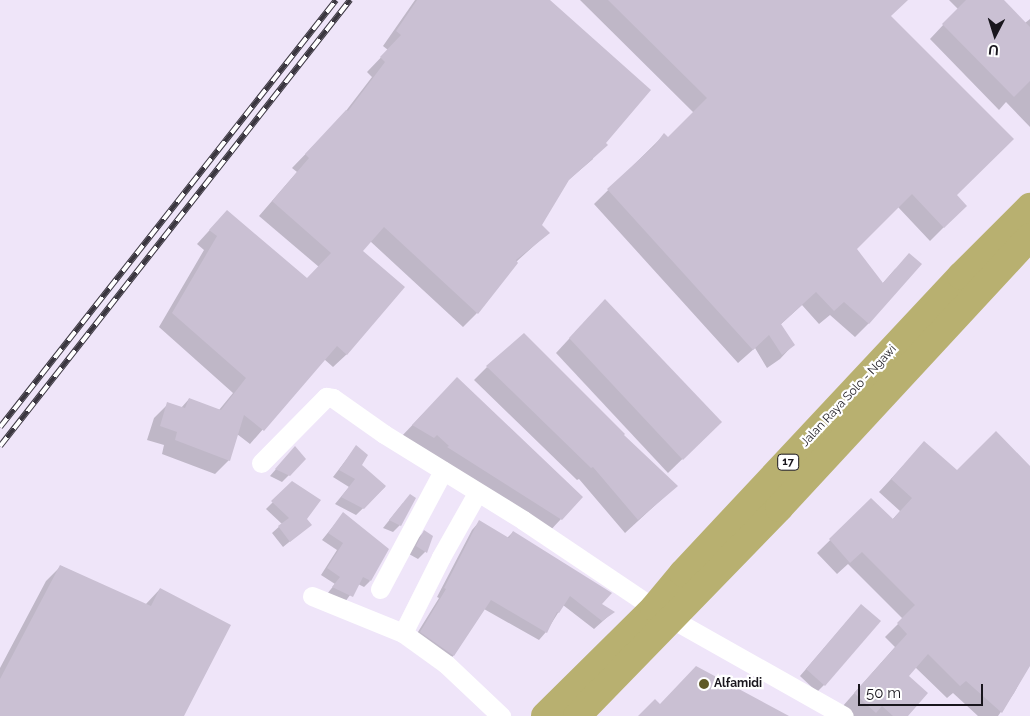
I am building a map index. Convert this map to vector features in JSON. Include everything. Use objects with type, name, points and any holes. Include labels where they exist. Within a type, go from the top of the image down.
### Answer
[{"type":"highway","name":"Jalan Raya Solo - Ngawi","points":[[577,716],[663,614],[683,573],[961,276],[1030,207]]},
{"type":"highway","name":"Jalan Raya Solo - Ngawi","points":[[545,716],[663,614],[779,508],[1030,237]]},
{"type":"street","points":[[261,463],[329,396],[442,471],[523,520],[663,614],[844,716]]},
{"type":"street","points":[[380,589],[442,471]]},
{"type":"street","points":[[403,633],[441,557],[477,493]]},
{"type":"street","points":[[312,596],[403,633],[446,664],[500,716]]},
{"type":"building","points":[[417,0],[550,0],[651,90],[606,143],[608,145],[569,180],[542,225],[550,233],[516,260],[518,263],[478,314],[384,227],[363,251],[405,287],[347,355],[337,346],[264,431],[244,415],[230,461],[175,440],[177,432],[160,426],[167,402],[185,408],[189,398],[221,410],[246,378],[172,313],[217,236],[209,230],[227,210],[307,278],[331,253],[272,201],[309,158],[305,154],[346,110],[348,111],[385,62],[380,57],[401,35],[396,31]]},
{"type":"building","points":[[608,0],[908,0],[891,16],[1014,139],[957,195],[967,206],[944,228],[912,194],[857,249],[883,283],[909,253],[922,264],[869,324],[844,302],[834,311],[816,292],[781,324],[795,345],[782,355],[769,335],[753,350],[607,189],[654,146],[664,133],[668,137],[707,98]]},
{"type":"building","points":[[966,0],[1004,0],[1030,27],[1030,81],[1014,97],[942,24]]},
{"type":"building","points":[[605,299],[722,422],[683,460],[569,338]]},
{"type":"building","points":[[524,333],[624,435],[678,486],[638,520],[593,467],[591,468],[486,366]]},
{"type":"building","points":[[457,377],[583,497],[562,520],[447,447],[449,446],[437,435],[434,438],[412,425]]},
{"type":"building","points":[[996,431],[1030,466],[1030,666],[1002,713],[966,681],[960,686],[928,654],[909,676],[928,693],[908,716],[893,716],[882,706],[876,713],[854,693],[907,634],[897,623],[915,605],[862,552],[850,563],[829,539],[871,498],[893,519],[912,498],[891,479],[924,441],[957,470]]},
{"type":"building","points":[[356,445],[368,455],[362,465],[386,486],[364,509],[341,497],[355,479],[339,470]]},
{"type":"building","points":[[295,446],[306,459],[290,476],[275,469]]},
{"type":"building","points":[[292,481],[321,500],[307,519],[312,525],[290,542],[278,526],[289,518],[271,501]]},
{"type":"building","points":[[410,494],[416,498],[401,526],[389,520]]},
{"type":"building","points":[[343,512],[389,549],[371,581],[363,577],[353,597],[332,587],[340,577],[327,568],[343,543],[328,533]]},
{"type":"building","points":[[479,520],[509,538],[513,531],[612,593],[602,604],[615,612],[602,621],[570,596],[559,613],[557,612],[547,633],[491,600],[454,656],[420,632],[446,589],[444,588]]},
{"type":"building","points":[[424,530],[433,536],[427,553],[416,546]]},
{"type":"building","points":[[60,565],[151,606],[160,588],[231,625],[184,716],[0,716],[0,679]]},
{"type":"building","points":[[861,604],[881,621],[825,686],[806,669]]},
{"type":"building","name":"Alfamidi","points":[[696,666],[789,716],[638,716],[655,699],[660,704]]},
{"type":"railway","points":[[0,427],[336,0]]},
{"type":"railway","points":[[0,446],[350,0]]},
{"type":"place","name":"Alfamidi","points":[[704,684]]}]
